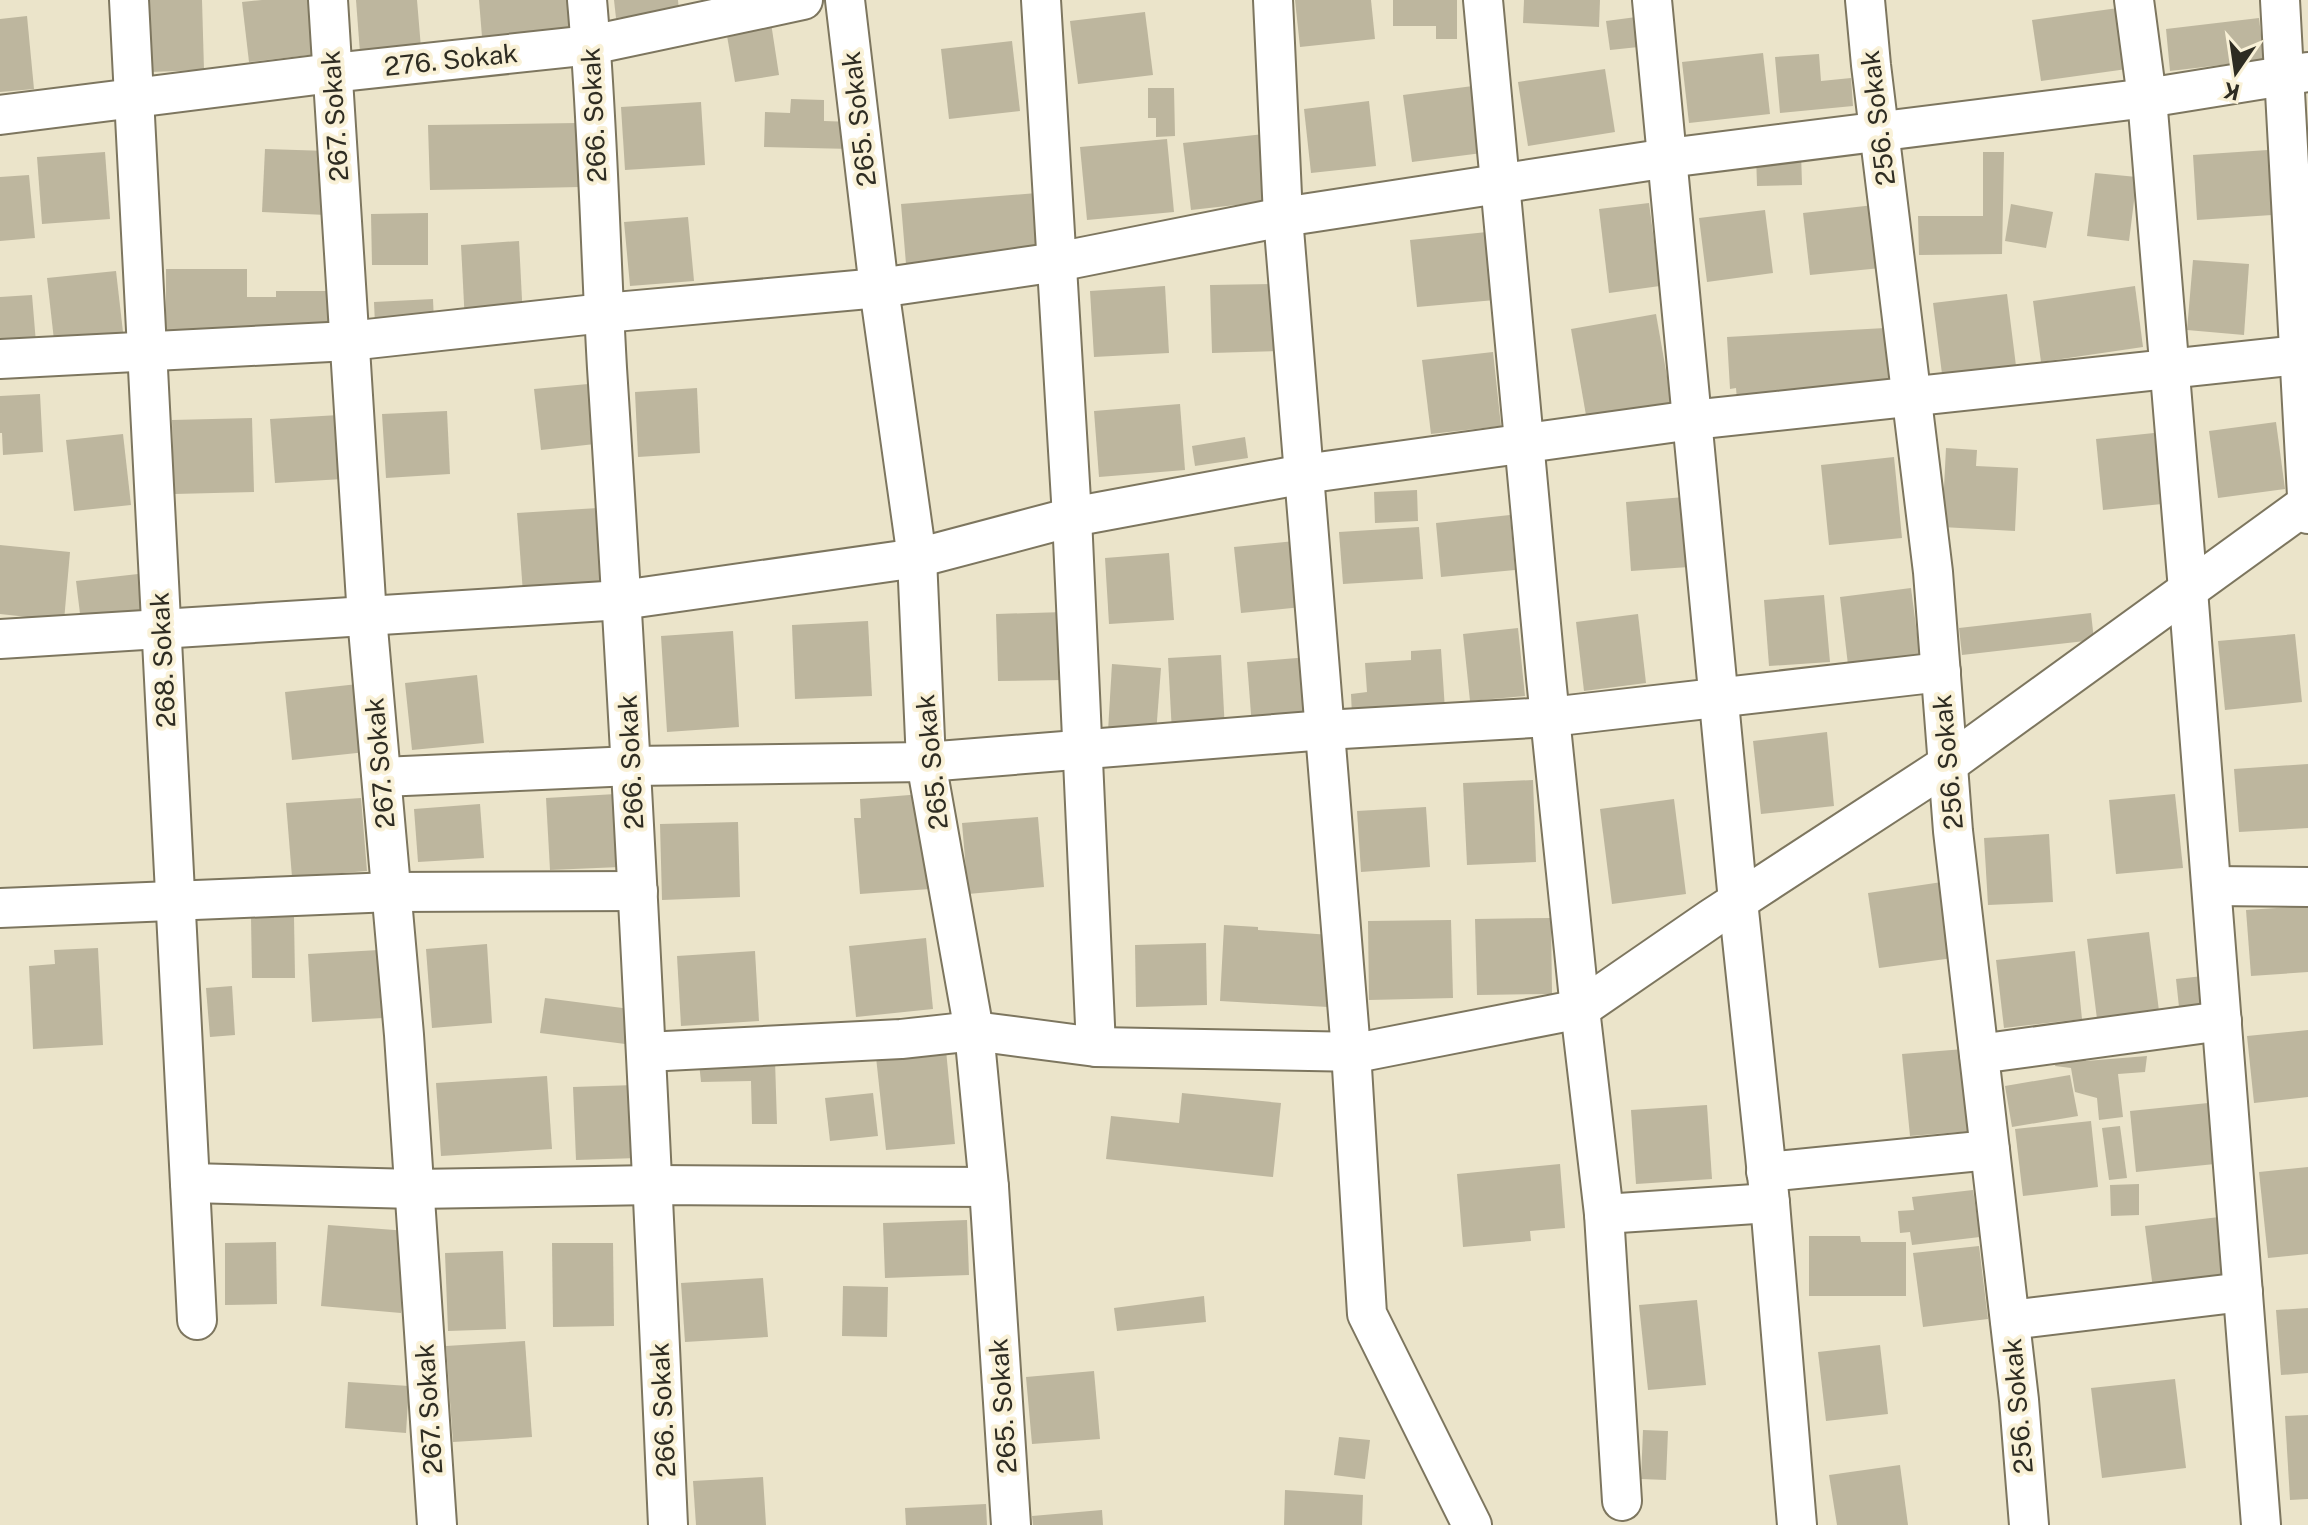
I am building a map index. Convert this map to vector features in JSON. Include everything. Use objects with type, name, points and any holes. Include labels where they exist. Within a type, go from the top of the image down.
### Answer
[{"type":"street","name":"268. Sokak","points":[[129,0],[197,1320]]},
{"type":"street","name":"267. Sokak","points":[[328,0],[367,617],[392,892],[437,1525]]},
{"type":"street","name":"266. Sokak","points":[[587,0],[632,766],[668,1525]]},
{"type":"street","name":"276. Sokak","points":[[0,115],[332,73],[591,45],[803,0]]},
{"type":"street","name":"265. Sokak","points":[[845,0],[879,288],[917,558],[926,762],[974,1031],[989,1187],[1011,1525]]},
{"type":"street","points":[[1041,0],[1072,517],[1096,1047]]},
{"type":"street","points":[[1273,0],[1283,217],[1351,1051],[1367,1314],[1472,1525]]},
{"type":"street","points":[[1483,0],[1550,717],[1604,1214],[1622,1501]]},
{"type":"street","points":[[1652,0],[1768,1188],[1797,1525]]},
{"type":"street","name":"256. Sokak","points":[[1865,0],[1933,572],[1953,831],[2010,1320],[2029,1525]]},
{"type":"street","points":[[2134,0],[2147,98],[2170,369],[2261,1525]]},
{"type":"street","points":[[2280,0],[2297,74],[2308,514]]},
{"type":"street","points":[[0,359],[349,341],[604,313],[879,288],[1057,262],[1283,217],[1668,158],[2147,98],[2297,74]]},
{"type":"street","points":[[0,639],[622,600],[917,558],[1072,517],[1304,474],[1692,420],[2304,355]]},
{"type":"street","points":[[646,1052],[901,1039],[974,1031],[1096,1047],[1361,1052],[1580,1009],[1948,764],[2308,503]]},
{"type":"street","points":[[382,777],[632,766],[926,762],[1325,730],[1550,717],[1941,672]]},
{"type":"street","points":[[2212,886],[2308,887]]},
{"type":"street","points":[[0,908],[392,892],[638,891]]},
{"type":"street","points":[[1979,1054],[2222,1021]]},
{"type":"street","points":[[1604,1214],[1990,1150]]},
{"type":"street","points":[[190,1183],[414,1189],[653,1185],[989,1187]]},
{"type":"street","points":[[2010,1320],[2243,1292]]},
{"type":"building","points":[[147,0],[202,0],[204,70],[150,72]]},
{"type":"building","points":[[312,0],[318,54],[249,62],[242,2]]},
{"type":"building","points":[[356,0],[417,0],[421,48],[360,53]]},
{"type":"building","points":[[479,0],[578,0],[582,40],[483,49]]},
{"type":"building","points":[[614,0],[678,0],[679,11],[616,18]]},
{"type":"building","points":[[1295,0],[1371,0],[1375,39],[1300,47]]},
{"type":"building","points":[[1393,0],[1457,0],[1457,39],[1436,39],[1436,26],[1393,26]]},
{"type":"building","points":[[1524,0],[1600,0],[1599,27],[1523,23]]},
{"type":"building","points":[[2118,8],[2127,69],[2041,81],[2032,20]]},
{"type":"building","points":[[1145,12],[1153,75],[1078,84],[1070,21]]},
{"type":"building","points":[[27,16],[34,89],[0,92],[0,19]]},
{"type":"building","points":[[1644,16],[1648,46],[1610,50],[1606,21]]},
{"type":"building","points":[[2259,18],[2264,60],[2170,71],[2166,29]]},
{"type":"building","points":[[771,23],[779,75],[735,82],[726,30]]},
{"type":"building","points":[[1012,41],[1020,111],[949,119],[941,49]]},
{"type":"building","points":[[1763,53],[1770,114],[1689,123],[1682,62]]},
{"type":"building","points":[[1819,54],[1821,81],[1851,78],[1853,106],[1780,113],[1775,57]]},
{"type":"building","points":[[1605,69],[1615,132],[1528,146],[1518,82]]},
{"type":"building","points":[[1473,86],[1482,153],[1412,162],[1403,95]]},
{"type":"building","points":[[1148,88],[1174,88],[1175,136],[1156,137],[1156,118],[1148,118]]},
{"type":"building","points":[[791,99],[824,100],[824,121],[853,122],[852,149],[764,147],[765,112],[790,113]]},
{"type":"building","points":[[1369,101],[1376,166],[1311,173],[1304,109]]},
{"type":"building","points":[[701,102],[705,165],[625,170],[621,107]]},
{"type":"building","points":[[578,123],[580,187],[430,190],[428,125]]},
{"type":"building","points":[[1264,134],[1272,201],[1191,210],[1183,143]]},
{"type":"building","points":[[1167,139],[1174,212],[1087,220],[1080,147]]},
{"type":"building","points":[[265,149],[328,151],[326,215],[262,212]]},
{"type":"building","points":[[2268,150],[2272,215],[2197,220],[2193,155]]},
{"type":"building","points":[[105,152],[110,219],[42,224],[37,157]]},
{"type":"building","points":[[1801,152],[1802,185],[1757,186],[1756,154]]},
{"type":"building","points":[[1983,152],[2004,152],[2002,254],[1919,255],[1918,216],[1983,216]]},
{"type":"building","points":[[2095,173],[2137,177],[2129,241],[2087,236]]},
{"type":"building","points":[[29,175],[35,238],[0,241],[0,177]]},
{"type":"building","points":[[1037,193],[1042,252],[906,264],[901,204]]},
{"type":"building","points":[[1649,203],[1660,286],[1609,293],[1599,209]]},
{"type":"building","points":[[2011,204],[2053,212],[2046,248],[2005,241]]},
{"type":"building","points":[[1874,205],[1881,268],[1810,275],[1803,213]]},
{"type":"building","points":[[1765,210],[1773,273],[1707,282],[1699,218]]},
{"type":"building","points":[[428,213],[428,265],[372,265],[371,214]]},
{"type":"building","points":[[688,217],[694,281],[630,286],[624,222]]},
{"type":"building","points":[[1487,232],[1495,300],[1417,307],[1410,240]]},
{"type":"building","points":[[519,241],[523,319],[465,323],[461,245]]},
{"type":"building","points":[[2193,260],[2249,264],[2244,335],[2187,330]]},
{"type":"building","points":[[166,269],[247,269],[247,297],[276,297],[276,291],[337,291],[337,332],[166,332]]},
{"type":"building","points":[[116,271],[123,332],[54,340],[47,278]]},
{"type":"building","points":[[1278,284],[1279,351],[1212,353],[1210,285]]},
{"type":"building","points":[[1165,286],[1169,353],[1094,357],[1090,291]]},
{"type":"building","points":[[2135,286],[2143,347],[2041,362],[2033,301]]},
{"type":"building","points":[[2007,294],[2016,366],[1942,374],[1933,303]]},
{"type":"building","points":[[32,295],[36,343],[0,346],[0,297]]},
{"type":"building","points":[[433,299],[434,322],[375,325],[374,302]]},
{"type":"building","points":[[1656,314],[1672,405],[1587,421],[1571,329]]},
{"type":"building","points":[[1885,328],[1889,391],[1737,400],[1736,388],[1730,389],[1727,337]]},
{"type":"building","points":[[1493,352],[1501,426],[1431,434],[1422,360]]},
{"type":"building","points":[[588,384],[595,444],[541,450],[534,389]]},
{"type":"building","points":[[697,388],[700,453],[638,457],[635,392]]},
{"type":"building","points":[[40,394],[43,452],[3,455],[0,396]]},
{"type":"building","points":[[1180,404],[1185,470],[1099,477],[1094,411]]},
{"type":"building","points":[[447,411],[450,474],[386,478],[382,414]]},
{"type":"building","points":[[339,415],[343,479],[275,483],[270,419]]},
{"type":"building","points":[[252,418],[254,492],[174,494],[172,420]]},
{"type":"building","points":[[2276,422],[2285,489],[2218,498],[2209,431]]},
{"type":"building","points":[[2154,433],[2162,504],[2103,510],[2096,439]]},
{"type":"building","points":[[123,434],[131,505],[74,511],[66,440]]},
{"type":"building","points":[[1245,437],[1248,458],[1195,466],[1192,446]]},
{"type":"building","points":[[1946,448],[1977,450],[1976,466],[2018,468],[2015,531],[1942,527]]},
{"type":"building","points":[[1894,457],[1902,538],[1829,545],[1821,465]]},
{"type":"building","points":[[1417,490],[1418,521],[1375,523],[1374,492]]},
{"type":"building","points":[[1684,497],[1689,567],[1631,571],[1626,502]]},
{"type":"building","points":[[598,508],[603,588],[523,593],[517,513]]},
{"type":"building","points":[[1510,515],[1515,570],[1441,577],[1436,523]]},
{"type":"building","points":[[1419,527],[1423,579],[1343,584],[1339,532]]},
{"type":"building","points":[[1295,541],[1302,607],[1241,613],[1234,547]]},
{"type":"building","points":[[0,545],[70,552],[64,621],[0,614]]},
{"type":"building","points":[[1169,553],[1174,620],[1109,624],[1105,558]]},
{"type":"building","points":[[138,574],[142,616],[81,622],[76,581]]},
{"type":"building","points":[[1911,588],[1920,657],[1848,665],[1840,597]]},
{"type":"building","points":[[1824,595],[1830,662],[1769,666],[1764,600]]},
{"type":"building","points":[[1064,612],[1065,680],[998,681],[996,614]]},
{"type":"building","points":[[2091,613],[2094,640],[1962,655],[1959,628]]},
{"type":"building","points":[[1638,614],[1646,683],[1584,691],[1576,622]]},
{"type":"building","points":[[868,621],[872,696],[795,699],[792,625]]},
{"type":"building","points":[[1518,628],[1525,696],[1470,701],[1463,634]]},
{"type":"building","points":[[733,631],[739,727],[667,732],[661,636]]},
{"type":"building","points":[[2295,634],[2302,702],[2225,710],[2218,641]]},
{"type":"building","points":[[1441,649],[1445,710],[1352,716],[1351,694],[1367,692],[1365,663],[1411,660],[1411,651]]},
{"type":"building","points":[[1221,655],[1225,731],[1172,733],[1168,658]]},
{"type":"building","points":[[1309,657],[1314,722],[1252,727],[1247,662]]},
{"type":"building","points":[[1112,664],[1161,668],[1156,734],[1108,731]]},
{"type":"building","points":[[477,675],[484,743],[412,750],[405,683]]},
{"type":"building","points":[[358,684],[366,752],[292,760],[285,692]]},
{"type":"building","points":[[1827,732],[1834,806],[1761,814],[1753,741]]},
{"type":"building","points":[[2308,764],[2308,828],[2239,832],[2234,769]]},
{"type":"building","points":[[1533,780],[1536,862],[1467,865],[1463,783]]},
{"type":"building","points":[[616,794],[620,867],[550,870],[546,798]]},
{"type":"building","points":[[922,794],[930,889],[860,894],[854,818],[861,818],[860,799]]},
{"type":"building","points":[[2175,794],[2183,868],[2116,874],[2109,800]]},
{"type":"building","points":[[361,798],[367,871],[292,877],[286,803]]},
{"type":"building","points":[[1674,799],[1686,894],[1612,904],[1600,809]]},
{"type":"building","points":[[480,804],[484,858],[418,862],[414,809]]},
{"type":"building","points":[[1426,807],[1430,867],[1361,872],[1357,811]]},
{"type":"building","points":[[1038,817],[1044,887],[968,894],[962,823]]},
{"type":"building","points":[[738,822],[740,897],[662,900],[660,824]]},
{"type":"building","points":[[2049,834],[2053,902],[1988,905],[1984,838]]},
{"type":"building","points":[[1942,882],[1953,958],[1879,968],[1868,893]]},
{"type":"building","points":[[2308,906],[2308,972],[2251,976],[2246,910]]},
{"type":"building","points":[[251,917],[294,917],[295,978],[252,978]]},
{"type":"building","points":[[1551,918],[1552,994],[1477,995],[1475,919]]},
{"type":"building","points":[[1451,920],[1453,998],[1369,1000],[1368,921]]},
{"type":"building","points":[[1224,925],[1331,935],[1328,1007],[1220,1001]]},
{"type":"building","points":[[2149,932],[2159,1011],[2097,1019],[2087,939]]},
{"type":"building","points":[[926,938],[933,1009],[856,1017],[849,946]]},
{"type":"building","points":[[1206,943],[1207,1005],[1136,1007],[1135,945]]},
{"type":"building","points":[[487,944],[492,1023],[432,1028],[426,949]]},
{"type":"building","points":[[98,948],[103,1045],[33,1049],[29,966],[55,964],[54,950]]},
{"type":"building","points":[[379,950],[383,1018],[312,1022],[308,954]]},
{"type":"building","points":[[755,951],[759,1021],[681,1026],[677,956]]},
{"type":"building","points":[[2075,951],[2082,1019],[2004,1028],[1996,960]]},
{"type":"building","points":[[2203,976],[2206,1004],[2179,1007],[2176,979]]},
{"type":"building","points":[[232,986],[235,1035],[210,1037],[206,988]]},
{"type":"building","points":[[545,998],[638,1010],[633,1045],[540,1033]]},
{"type":"building","points":[[2308,1030],[2308,1097],[2254,1103],[2247,1036]]},
{"type":"building","points":[[1964,1049],[1972,1131],[1910,1136],[1902,1054]]},
{"type":"building","points":[[946,1050],[955,1144],[886,1150],[876,1057]]},
{"type":"building","points":[[2082,1051],[2086,1061],[2147,1056],[2145,1072],[2118,1074],[2123,1117],[2099,1120],[2097,1098],[2075,1092],[2071,1068],[2055,1066],[2057,1058],[2068,1061]]},
{"type":"building","points":[[698,1053],[775,1060],[777,1124],[752,1124],[751,1081],[701,1082]]},
{"type":"building","points":[[2070,1075],[2078,1116],[2012,1127],[2005,1086]]},
{"type":"building","points":[[547,1076],[552,1149],[441,1156],[436,1083]]},
{"type":"building","points":[[635,1085],[638,1158],[576,1160],[573,1087]]},
{"type":"building","points":[[873,1093],[878,1136],[830,1141],[825,1098]]},
{"type":"building","points":[[1182,1093],[1281,1103],[1273,1177],[1106,1159],[1111,1116],[1179,1123]]},
{"type":"building","points":[[2208,1103],[2215,1164],[2136,1172],[2130,1111]]},
{"type":"building","points":[[1707,1105],[1712,1179],[1636,1184],[1631,1110]]},
{"type":"building","points":[[2091,1121],[2098,1187],[2023,1196],[2015,1129]]},
{"type":"building","points":[[2120,1126],[2127,1178],[2109,1180],[2102,1128]]},
{"type":"building","points":[[1560,1164],[1565,1228],[1530,1231],[1531,1241],[1463,1247],[1457,1174]]},
{"type":"building","points":[[2308,1167],[2308,1254],[2268,1258],[2259,1172]]},
{"type":"building","points":[[2139,1184],[2139,1215],[2111,1216],[2110,1185]]},
{"type":"building","points":[[1973,1190],[1980,1237],[1912,1245],[1910,1232],[1900,1233],[1898,1211],[1914,1210],[1912,1197]]},
{"type":"building","points":[[2219,1217],[2227,1280],[2153,1289],[2145,1226]]},
{"type":"building","points":[[967,1220],[969,1275],[885,1278],[883,1223]]},
{"type":"building","points":[[328,1225],[408,1231],[401,1313],[321,1306]]},
{"type":"building","points":[[1809,1236],[1860,1236],[1861,1242],[1906,1242],[1906,1296],[1809,1296]]},
{"type":"building","points":[[276,1242],[277,1304],[225,1305],[225,1243]]},
{"type":"building","points":[[552,1243],[613,1243],[614,1326],[553,1327]]},
{"type":"building","points":[[1979,1246],[1988,1319],[1923,1327],[1913,1253]]},
{"type":"building","points":[[503,1251],[506,1329],[448,1331],[445,1253]]},
{"type":"building","points":[[763,1278],[768,1337],[685,1342],[681,1283]]},
{"type":"building","points":[[843,1286],[888,1287],[887,1337],[842,1336]]},
{"type":"building","points":[[1204,1296],[1206,1322],[1117,1331],[1114,1308]]},
{"type":"building","points":[[1697,1300],[1706,1385],[1648,1390],[1639,1305]]},
{"type":"building","points":[[2308,1308],[2308,1373],[2281,1375],[2276,1310]]},
{"type":"building","points":[[525,1341],[532,1437],[453,1442],[446,1346]]},
{"type":"building","points":[[1880,1345],[1888,1414],[1826,1421],[1818,1352]]},
{"type":"building","points":[[1094,1371],[1100,1439],[1032,1444],[1026,1377]]},
{"type":"building","points":[[2175,1379],[2186,1468],[2102,1478],[2091,1388]]},
{"type":"building","points":[[348,1382],[409,1386],[406,1433],[345,1428]]},
{"type":"building","points":[[2308,1415],[2308,1499],[2290,1500],[2285,1416]]},
{"type":"building","points":[[1643,1430],[1668,1431],[1666,1480],[1641,1479]]},
{"type":"building","points":[[1339,1437],[1370,1440],[1365,1479],[1334,1475]]},
{"type":"building","points":[[1900,1465],[1908,1525],[1837,1525],[1829,1475]]},
{"type":"building","points":[[763,1477],[766,1525],[696,1525],[693,1481]]},
{"type":"building","points":[[1285,1490],[1363,1495],[1362,1525],[1284,1525]]},
{"type":"building","points":[[986,1504],[987,1525],[906,1525],[905,1508]]},
{"type":"building","points":[[1102,1510],[1103,1525],[1033,1525],[1032,1516]]}]
